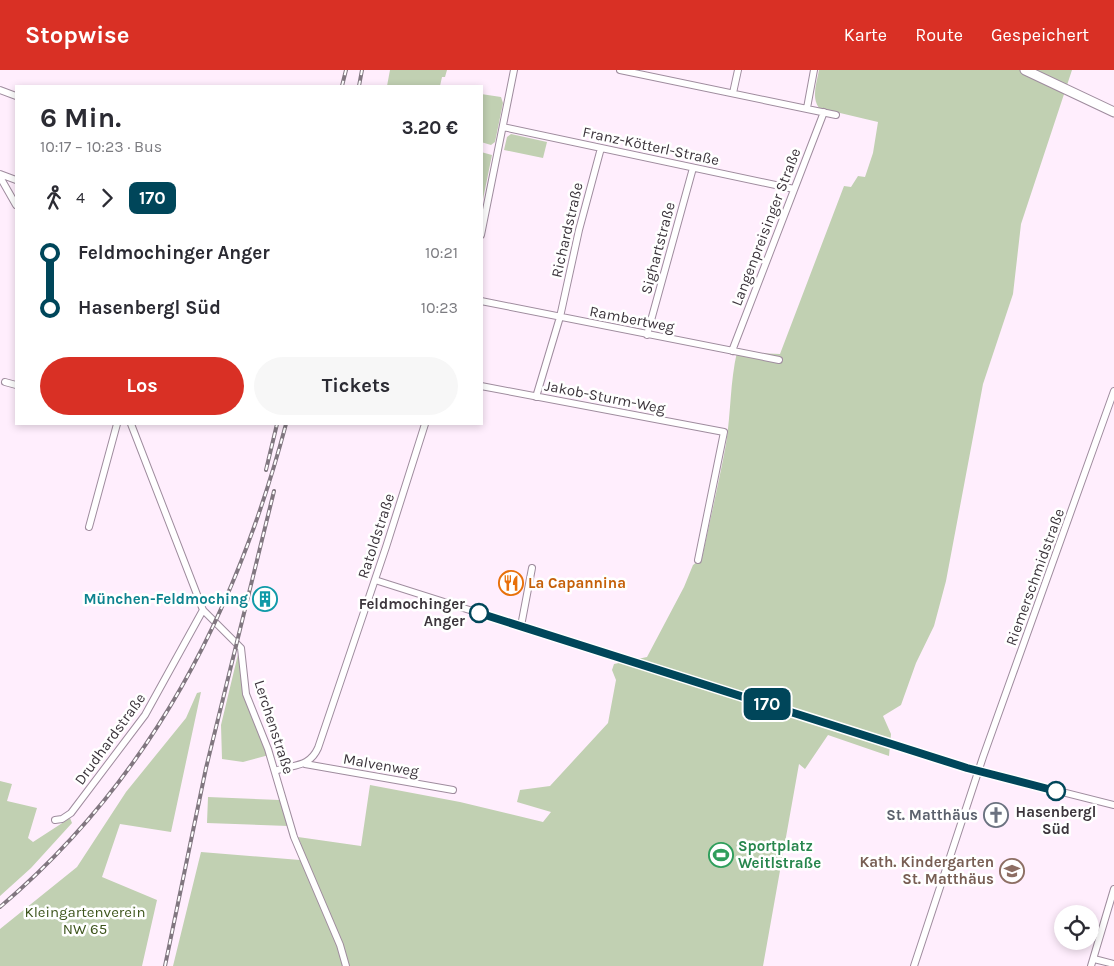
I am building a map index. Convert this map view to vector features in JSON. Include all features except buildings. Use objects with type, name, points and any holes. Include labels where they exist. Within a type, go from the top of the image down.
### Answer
[{"type":"main road","points":[[1025,70],[1114,112]]},
{"type":"street","points":[[483,226],[514,70]]},
{"type":"street","points":[[620,70],[836,115]]},
{"type":"street","points":[[661,79],[663,70]]},
{"type":"street","points":[[733,93],[738,70]]},
{"type":"street","points":[[807,108],[814,70]]},
{"type":"street","points":[[0,90],[15,96]]},
{"type":"street","name":"Langenpreisinger Straße","points":[[732,351],[824,112]]},
{"type":"street","name":"Franz-Kötterl-Straße","points":[[503,126],[794,189]]},
{"type":"street","name":"Richardstraße","points":[[536,396],[560,317],[579,230],[601,148]]},
{"type":"street","name":"Sighartstraße","points":[[647,335],[693,168]]},
{"type":"street","points":[[0,175],[15,180]]},
{"type":"street","points":[[0,175],[15,203]]},
{"type":"street","name":"Rambertweg","points":[[483,301],[779,360]]},
{"type":"street","points":[[5,382],[15,385]]},
{"type":"street","name":"Jakob-Sturm-Weg","points":[[483,386],[724,432],[698,560]]},
{"type":"street","name":"Riemerschmidstraße","points":[[914,966],[979,772],[1114,391]]},
{"type":"street","points":[[89,527],[117,425]]},
{"type":"street","name":"Lerchenstraße","points":[[131,425],[203,610],[241,648],[246,694],[275,771],[294,837],[340,944],[346,966]]},
{"type":"street","name":"Ratoldstraße","points":[[305,764],[314,756],[318,748],[425,425]]},
{"type":"street","points":[[521,626],[532,568]]},
{"type":"street","points":[[375,580],[979,772],[1114,805]]},
{"type":"street","name":"Drudhardstraße","points":[[56,820],[62,819],[71,813],[146,716],[203,610]]},
{"type":"street","points":[[275,771],[305,764]]},
{"type":"street","name":"Malvenweg","points":[[305,764],[453,790]]},
{"type":"street","points":[[1114,889],[1092,963],[1114,964]]},
{"type":"green space","points":[[390,70],[447,70],[445,77],[442,77],[440,85],[387,85]]},
{"type":"green space","points":[[819,70],[1072,70],[1021,224],[1013,294],[983,384],[946,581],[934,626],[916,663],[901,705],[883,716],[891,734],[889,756],[828,735],[805,769],[799,764],[763,966],[173,966],[201,852],[300,860],[301,844],[298,837],[361,846],[370,785],[460,802],[543,822],[551,812],[517,802],[520,790],[550,786],[608,723],[616,680],[612,670],[614,664],[647,657],[684,587],[693,565],[702,558],[726,444],[737,352],[780,354],[844,186],[851,187],[858,176],[865,177],[873,153],[878,122],[819,108],[815,94]]},
{"type":"green space","points":[[483,94],[501,97],[503,103],[495,142],[491,145],[483,143]]},
{"type":"green space","points":[[511,134],[547,142],[543,158],[504,150],[507,137]]},
{"type":"green space","points":[[483,153],[492,155],[483,199]]},
{"type":"green space","points":[[239,650],[245,691],[269,755],[243,762],[222,759],[221,725]]},
{"type":"green space","name":"Kleingartenverein NW 65","points":[[201,692],[171,832],[120,824],[102,877],[157,900],[142,966],[0,966],[0,929],[77,867],[126,792],[186,718],[197,693]]},
{"type":"green space","points":[[0,781],[12,784],[7,801],[37,808],[28,838],[33,842],[70,818],[72,823],[31,868],[0,896]]},
{"type":"green space","points":[[208,797],[280,800],[288,826],[207,823]]},
{"type":"railway","points":[[342,85],[346,70]]},
{"type":"railway","points":[[359,85],[362,70]]},
{"type":"railway","points":[[266,470],[277,425]]},
{"type":"railway","points":[[0,907],[54,857],[101,804],[144,747],[181,688],[213,626],[241,561],[266,493],[286,425]]},
{"type":"railway","points":[[165,966],[206,768],[274,491]]},
{"type":"bus line","name":"170","points":[[479,613],[967,768],[1056,791]]},
{"type":"place","name":"La Capannina","points":[[511,583]]},
{"type":"place","name":"München-Feldmoching","points":[[265,599]]},
{"type":"place","name":"Feldmochinger Anger","points":[[479,613]]},
{"type":"place","name":"Hasenbergl Süd","points":[[1056,791]]},
{"type":"place","name":"St. Matthäus","points":[[996,815]]},
{"type":"place","name":"Sportplatz Weitlstraße","points":[[721,855]]},
{"type":"place","name":"Kath. Kindergarten St. Matthäus","points":[[1012,871]]}]
